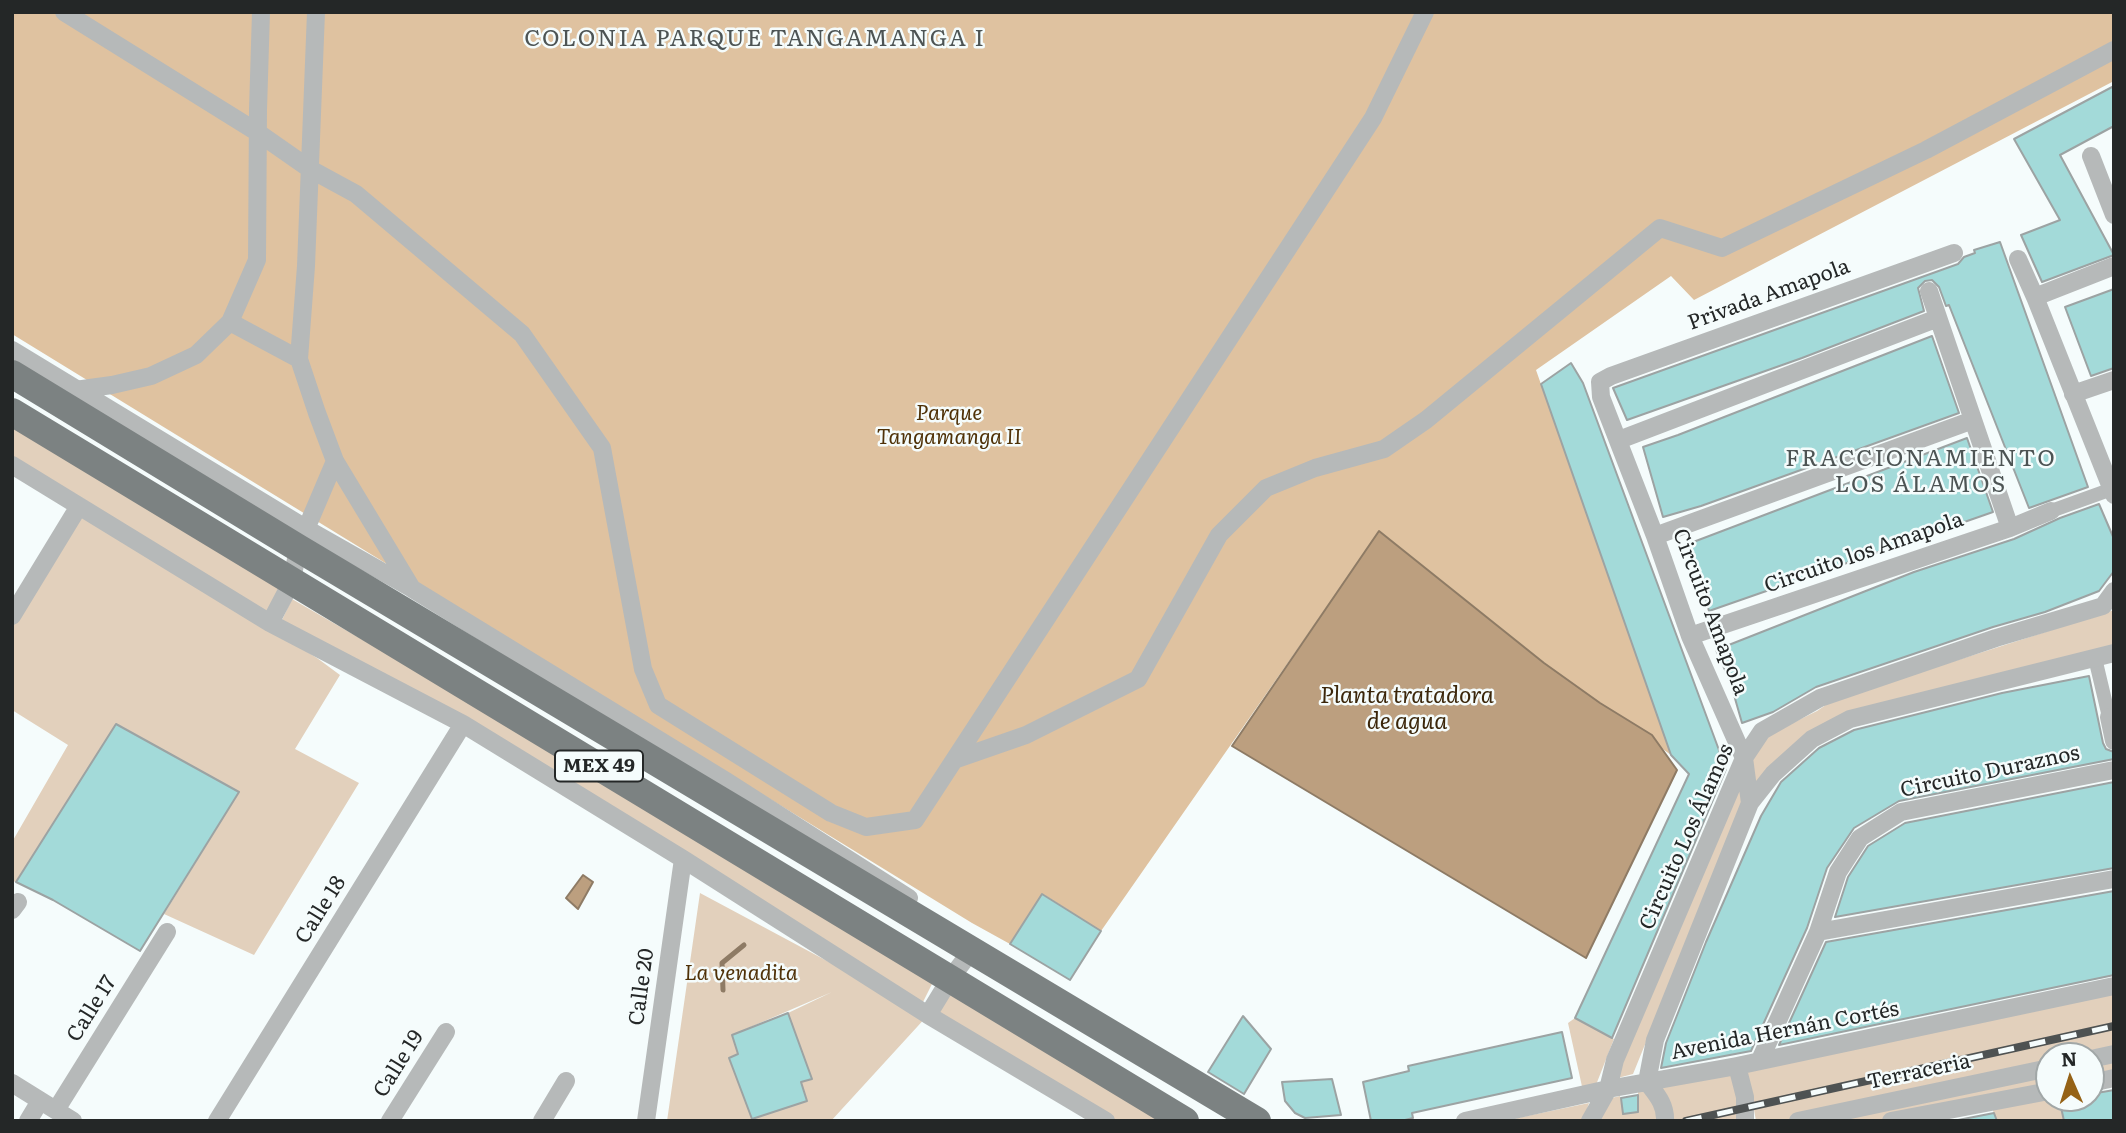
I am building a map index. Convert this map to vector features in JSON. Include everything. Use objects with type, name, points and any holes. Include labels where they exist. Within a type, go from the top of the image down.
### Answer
[{"type":"main road","name":"MEX 49","points":[[12,374],[460,631],[720,789],[972,950],[1257,1121]]},
{"type":"main road","name":"MEX 49","points":[[12,412],[1185,1121]]},
{"type":"street","points":[[64,12],[257,132],[310,169],[356,194],[522,334],[602,448],[643,669],[658,705],[831,813],[866,827],[915,820],[1373,118],[1425,12]]},
{"type":"street","points":[[43,393],[79,390],[151,376],[196,355],[230,322],[257,260],[261,12]]},
{"type":"street","points":[[316,12],[299,359],[335,461],[411,588]]},
{"type":"street","points":[[954,760],[1026,735],[1138,679],[1219,535],[1266,488],[1315,468],[1384,449],[1426,420],[1660,228],[1722,248],[1926,150],[2114,50]]},
{"type":"street","points":[[2091,156],[2114,215]]},
{"type":"street","name":"Privada Amapola","points":[[1600,382],[1954,253]]},
{"type":"street","points":[[2018,259],[2113,491],[2051,511]]},
{"type":"street","points":[[2035,297],[2114,267]]},
{"type":"street","points":[[1929,291],[2010,528]]},
{"type":"street","points":[[1619,440],[1938,318]]},
{"type":"street","points":[[230,322],[299,359]]},
{"type":"street","points":[[12,350],[79,390],[302,538],[411,588],[460,631]]},
{"type":"street","points":[[2073,394],[2114,380]]},
{"type":"street","name":"Circuito Amapola","points":[[1600,382],[1601,397],[1690,636],[1744,758],[1750,803]]},
{"type":"street","points":[[1655,536],[1973,420]]},
{"type":"street","points":[[270,623],[292,581],[302,538],[335,461]]},
{"type":"street","points":[[12,465],[270,623],[463,724],[683,859],[928,1015],[1106,1121]]},
{"type":"street","points":[[13,613],[79,506]]},
{"type":"street","name":"Circuito los Amapola","points":[[1690,636],[2010,528],[2051,511]]},
{"type":"street","name":"Circuito Los Álamos","points":[[1591,1121],[1608,1089],[1615,1060],[1744,758],[1762,732],[1820,698],[1996,638],[2103,606],[2114,592]]},
{"type":"street","name":"Circuito Los Álamos","points":[[1647,1082],[1655,1040],[1750,803],[1773,774],[1812,739],[1850,719],[2114,653]]},
{"type":"street","points":[[2095,658],[2114,741]]},
{"type":"street","points":[[1820,698],[1836,726]]},
{"type":"street","name":"Calle 18","points":[[216,1121],[463,724]]},
{"type":"street","name":"Circuito Duraznos","points":[[1760,1060],[1818,932],[1838,872],[1860,838],[1901,811],[2114,769]]},
{"type":"street","name":"Calle 20","points":[[646,1121],[683,859]]},
{"type":"street","points":[[1818,932],[2114,879]]},
{"type":"street","name":"Calle 17","points":[[28,1121],[48,1105],[167,932]]},
{"type":"street","points":[[928,1015],[972,950]]},
{"type":"street","name":"Avenida Hernán Cortés","points":[[1465,1121],[1608,1089],[1737,1066],[2114,986]]},
{"type":"street","name":"Calle 19","points":[[390,1121],[446,1032]]},
{"type":"street","points":[[1737,1066],[1745,1097],[1745,1121]]},
{"type":"street","name":"Terraceria","points":[[1798,1121],[2035,1071]]},
{"type":"street","points":[[542,1121],[566,1081]]},
{"type":"street","points":[[1647,1082],[1661,1100],[1665,1121]]},
{"type":"street","points":[[12,1083],[73,1121]]},
{"type":"street","points":[[1891,1121],[2035,1094]]},
{"type":"green space","name":"Parque Tangamanga II","points":[[12,12],[2114,12],[2114,81],[1694,300],[1671,276],[1536,370],[1671,755],[1544,663],[1379,532],[1101,931],[1043,894],[1010,944],[12,334]]},
{"type":"green space","points":[[12,423],[281,586],[267,614],[12,458]]},
{"type":"green space","points":[[80,512],[317,658],[340,675],[295,749],[359,783],[254,955],[164,914],[239,792],[117,724],[16,882],[12,881],[12,842],[68,745],[12,710],[12,619]]},
{"type":"green space","points":[[292,599],[938,972],[923,1002],[282,620]]},
{"type":"green space","points":[[2114,610],[2114,645],[1837,719],[1749,789],[1633,1074],[1610,1080],[1739,770],[1768,735],[1833,700]]},
{"type":"green space","name":"La venadita","points":[[700,893],[928,1015],[831,1121],[667,1121]],"holes":[[[832,992],[788,1013],[812,1079],[801,1082],[807,1101],[752,1119],[729,1059],[738,1054],[732,1035]]]},
{"type":"green space","points":[[950,991],[1166,1121],[1104,1121],[932,1018]]},
{"type":"green space","points":[[2114,992],[2114,1071],[2105,1073],[2105,1042],[2035,1042],[2035,1087],[1873,1121],[1756,1121],[1747,1070]]},
{"type":"green space","points":[[1575,1018],[1614,1039],[1594,1090],[1583,1091],[1568,1023]]},
{"type":"green space","points":[[1736,1071],[1743,1121],[1595,1121],[1603,1100],[1620,1096],[1624,1114],[1638,1112],[1638,1091]]},
{"type":"green space","points":[[2035,1100],[2035,1112],[2062,1112],[2064,1121],[1997,1121],[1990,1103]]},
{"type":"green space","points":[[1589,1103],[1583,1121],[1503,1121]]},
{"type":"water","name":"Planta tratadora de agua","points":[[1379,531],[1544,663],[1600,703],[1652,735],[1677,770],[1586,958],[1232,746]]},
{"type":"water","points":[[583,875],[593,882],[578,909],[566,898]]},
{"type":"building","points":[[2114,86],[2114,126],[2060,155],[2114,255],[2042,282],[2021,235],[2060,220],[2014,139]]},
{"type":"building","points":[[2000,242],[2088,487],[2029,508],[1949,305],[1946,306],[1939,287],[1932,280],[1925,281],[1918,288],[1924,311],[1627,420],[1613,388],[1958,264],[1964,257],[1975,253],[1974,250]]},
{"type":"building","points":[[2114,289],[2114,368],[2091,376],[2065,307]]},
{"type":"building","points":[[1932,336],[1959,413],[1701,506],[1663,517],[1643,447]]},
{"type":"building","points":[[1571,363],[1583,383],[1726,769],[1612,1038],[1575,1018],[1689,774],[1671,755],[1541,384]]},
{"type":"building","points":[[1967,438],[1993,512],[1709,611],[1688,544]]},
{"type":"building","points":[[2099,504],[2114,539],[2114,571],[2099,591],[2045,612],[1816,687],[1773,712],[1742,723],[1730,681],[1716,650],[1914,572],[2014,539]]},
{"type":"building","points":[[2089,676],[2103,743],[2106,749],[2114,752],[2114,759],[1899,801],[1854,828],[1827,868],[1807,928],[1751,1051],[1661,1068],[1666,1043],[1706,942],[1761,816],[1781,782],[1819,748],[1854,730],[2002,693]]},
{"type":"building","points":[[116,724],[239,792],[140,951],[53,900],[16,882]]},
{"type":"building","points":[[2114,782],[2114,868],[1835,917],[1848,877],[1868,846],[1905,823]]},
{"type":"building","points":[[2114,891],[2114,975],[1779,1045],[1826,942]]},
{"type":"building","points":[[1042,894],[1101,931],[1070,980],[1010,944]]},
{"type":"building","name":"La venadita","points":[[788,1013],[812,1079],[801,1082],[807,1101],[752,1119],[729,1058],[738,1054],[732,1035]]},
{"type":"building","points":[[1243,1016],[1271,1049],[1244,1094],[1208,1072]]},
{"type":"building","points":[[1562,1032],[1572,1078],[1412,1113],[1413,1118],[1401,1121],[1371,1121],[1363,1082],[1409,1071],[1408,1066]]},
{"type":"building","points":[[1332,1079],[1341,1115],[1305,1118],[1295,1113],[1285,1101],[1282,1082]]},
{"type":"building","points":[[2114,1090],[2114,1121],[2064,1121],[2062,1112],[2105,1112],[2105,1092]]},
{"type":"building","points":[[1638,1095],[1638,1112],[1623,1114],[1621,1098]]},
{"type":"building","points":[[1994,1113],[1997,1121],[1953,1121]]},
{"type":"waterway","points":[[723,990],[722,963],[744,945]]},
{"type":"railway","points":[[1686,1121],[2114,1026]]},
{"type":"district","name":"COLONIA PARQUE TANGAMANGA I","points":[[755,39]]},
{"type":"district","name":"FRACCIONAMIENTO LOS ÁLAMOS","points":[[1921,472]]}]
